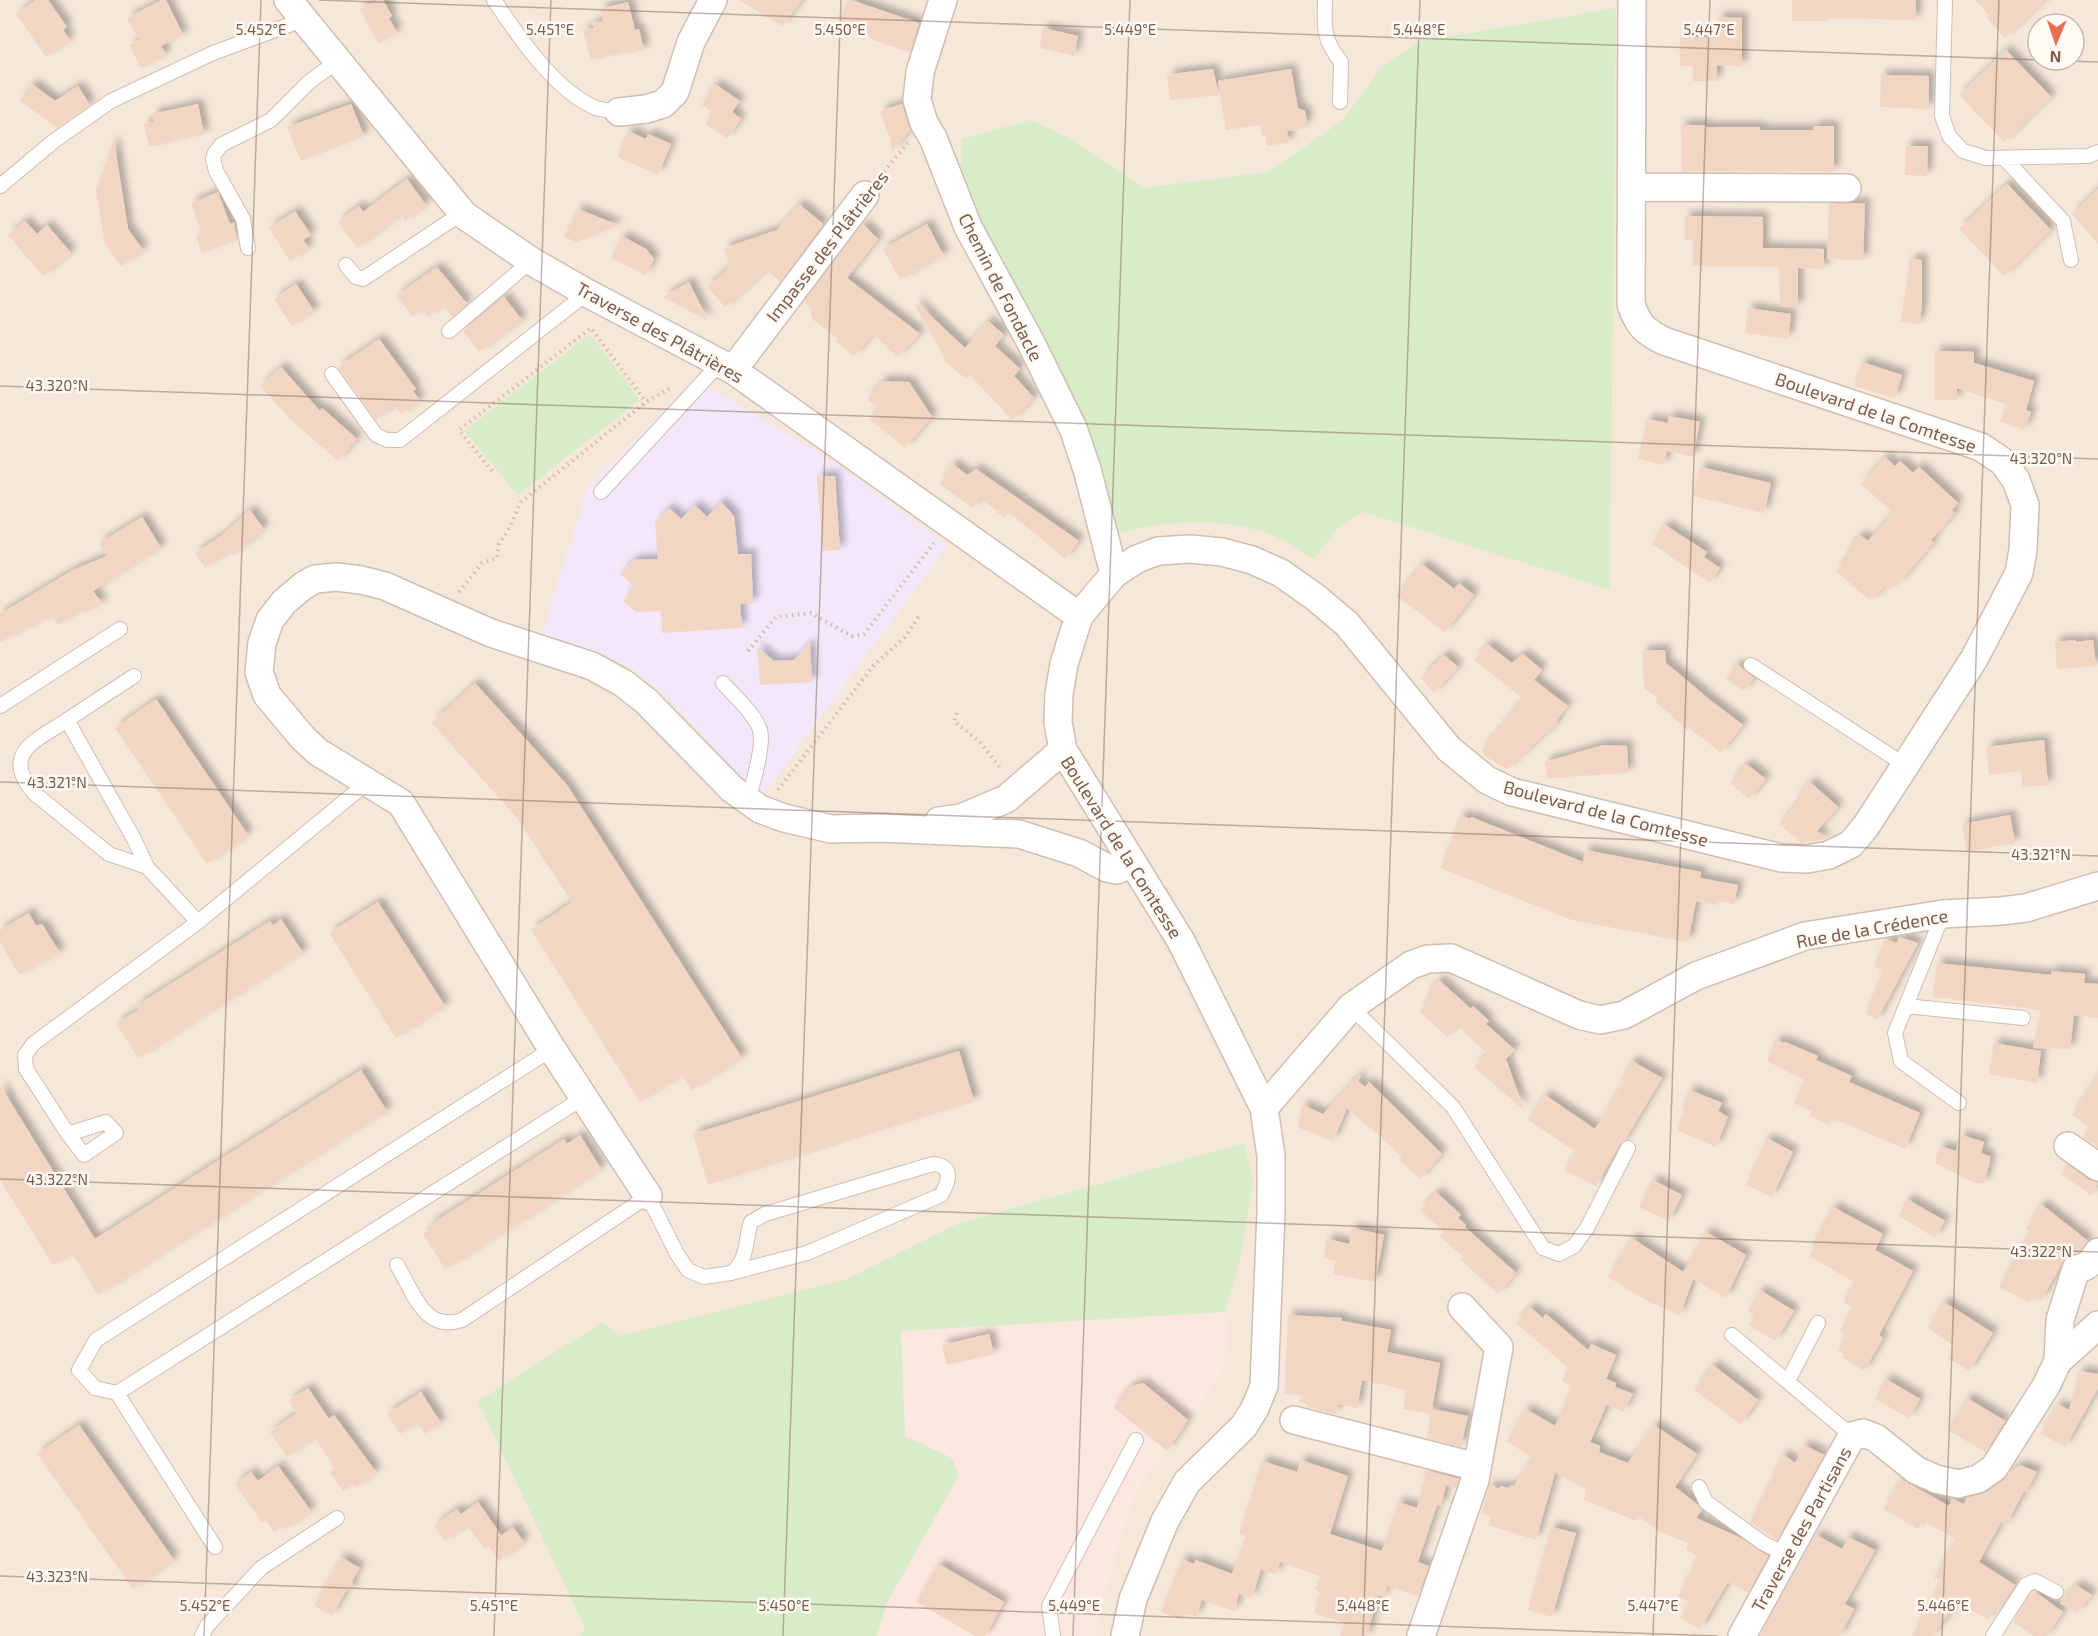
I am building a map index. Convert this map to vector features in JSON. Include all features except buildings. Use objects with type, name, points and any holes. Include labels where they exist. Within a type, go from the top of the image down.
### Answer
[{"type":"street","points":[[619,112],[646,109],[663,104],[675,92],[691,42],[713,0]]},
{"type":"street","name":"Chemin de Fondacle","points":[[943,0],[920,72],[917,100],[924,123],[933,138],[968,227],[1030,341],[1073,428],[1088,469],[1114,574]]},
{"type":"street","name":"Boulevard de la Comtesse","points":[[1125,1636],[1133,1599],[1165,1521],[1187,1482],[1244,1426],[1264,1386],[1271,1156],[1264,1108],[1181,941],[1063,750],[1058,722],[1059,694],[1064,664],[1079,616],[1114,574],[1137,559],[1158,551],[1190,549],[1222,552],[1252,560],[1281,573],[1347,624],[1449,748],[1487,780],[1512,792],[1695,838],[1780,858],[1807,859],[1829,855],[1851,844],[1866,826],[1974,658],[2019,573],[2023,550],[2025,505],[2016,480],[2003,462],[1981,447],[1664,341],[1647,332],[1635,319],[1631,304],[1632,0]]},
{"type":"street","name":"Traverse des Plâtrières","points":[[296,9],[462,213],[531,261],[727,366],[1079,616]]},
{"type":"street","points":[[1632,187],[1847,188]]},
{"type":"street","name":"Impasse des Plâtrières","points":[[727,366],[865,195]]},
{"type":"street","points":[[648,1196],[552,1049],[400,803],[318,752],[302,737],[267,695],[259,672],[262,643],[270,620],[284,602],[303,586],[315,579],[337,577],[385,586],[490,633],[592,666],[623,683],[646,701],[732,789],[749,798],[760,809],[784,818],[831,829],[879,828],[1019,834],[1079,854],[1107,868],[1117,870],[1132,863]]},
{"type":"street","points":[[879,828],[961,818],[1006,799],[1063,750]]},
{"type":"street","name":"Rue de la Crédence","points":[[1264,1108],[1352,1007],[1411,965],[1428,959],[1451,958],[1579,1015],[1600,1020],[1624,1015],[1696,976],[1805,936],[1942,914],[2026,908],[2098,886]]},
{"type":"street","points":[[2068,1146],[2098,1167]]},
{"type":"street","points":[[2058,1361],[2060,1320],[2076,1269],[2084,1268],[2092,1262],[2098,1252]]},
{"type":"street","points":[[1421,1636],[1475,1479],[1499,1347],[1461,1307]]},
{"type":"street","name":"Traverse des Partisans","points":[[1742,1636],[1852,1436],[1863,1433],[1876,1438],[1916,1470],[1935,1479],[1958,1484],[1978,1479],[1994,1468],[2046,1386],[2058,1361],[2098,1325]]},
{"type":"street","points":[[1294,1420],[1477,1467]]},
{"type":"lane","points":[[494,0],[539,62],[576,97],[597,108],[619,112]]},
{"type":"lane","points":[[1325,0],[1324,32],[1332,51],[1341,62],[1340,102]]},
{"type":"lane","points":[[1945,0],[1942,116],[1949,135],[1963,152],[1986,158],[2088,156],[2098,152]]},
{"type":"lane","points":[[0,186],[54,141],[111,101],[213,53],[296,9]]},
{"type":"lane","points":[[248,248],[243,219],[216,171],[213,159],[215,153],[221,145],[271,120],[309,82],[339,60]]},
{"type":"lane","points":[[2004,158],[2063,221],[2071,260]]},
{"type":"lane","points":[[346,265],[356,278],[363,279],[462,213]]},
{"type":"lane","points":[[449,331],[531,261]]},
{"type":"lane","points":[[332,374],[376,435],[387,440],[400,440],[587,293]]},
{"type":"lane","points":[[601,492],[727,366]]},
{"type":"lane","points":[[0,706],[120,629]]},
{"type":"lane","points":[[1751,665],[1905,765]]},
{"type":"lane","points":[[134,676],[24,749],[19,765],[23,780],[34,793],[109,854],[147,867]]},
{"type":"lane","points":[[723,683],[746,707],[760,729],[760,747],[749,798]]},
{"type":"lane","points":[[67,720],[134,839],[147,867],[198,922]]},
{"type":"lane","points":[[68,1134],[26,1069],[25,1055],[33,1044],[198,922],[368,782]]},
{"type":"lane","points":[[1942,914],[1895,1033],[1901,1061],[1959,1103]]},
{"type":"lane","points":[[1906,1006],[2023,1018]]},
{"type":"lane","points":[[1352,1007],[1453,1107],[1543,1248],[1559,1254],[1574,1246],[1587,1228],[1628,1148]]},
{"type":"lane","points":[[215,1547],[117,1393],[95,1388],[80,1370],[96,1341],[552,1049]]},
{"type":"lane","points":[[117,1393],[583,1098]]},
{"type":"lane","points":[[397,1264],[427,1316],[438,1322],[452,1323],[462,1320],[648,1196],[676,1254],[688,1270],[704,1277],[731,1273],[807,1253],[941,1195],[949,1182],[947,1172],[940,1165],[933,1164],[765,1214],[751,1222],[744,1260],[731,1273]]},
{"type":"lane","points":[[1788,1381],[1818,1323]]},
{"type":"lane","points":[[1732,1335],[1852,1436]]},
{"type":"lane","points":[[1053,1636],[1049,1605],[1136,1440]]},
{"type":"lane","points":[[1700,1486],[1706,1502],[1763,1543],[1786,1556]]},
{"type":"lane","points":[[202,1636],[207,1626],[261,1568],[337,1518]]},
{"type":"lane","points":[[1993,1636],[2026,1585],[2035,1581],[2056,1592]]},
{"type":"path","name":"Impasse des Plâtrières","points":[[865,195],[924,123]]},
{"type":"path","points":[[492,471],[459,430],[591,328],[646,402]]},
{"type":"path","points":[[442,611],[482,563],[497,558],[499,544],[510,527],[521,502],[646,402],[673,387]]},
{"type":"path","points":[[748,651],[776,618],[811,613],[852,636],[864,634],[949,524]]},
{"type":"path","points":[[749,798],[766,805],[873,666],[905,637],[920,615]]},
{"type":"path","points":[[957,713],[954,720],[980,742],[1000,768],[1007,773]]},
{"type":"shaded area","points":[[0,0],[2098,0],[2098,1636],[0,1636]]},
{"type":"shaded area","points":[[696,379],[837,464],[948,545],[760,799],[671,701],[647,680],[632,669],[608,657],[544,634],[555,590],[589,486]]},
{"type":"shaded area","points":[[1225,1312],[1227,1338],[1223,1371],[1138,1489],[1120,1539],[1095,1636],[877,1636],[887,1603],[952,1458],[905,1436],[901,1331]]},
{"type":"green space","points":[[1616,8],[1610,590],[1363,512],[1340,525],[1314,559],[1268,533],[1223,523],[1167,524],[1110,535],[959,189],[962,139],[1031,120],[1069,138],[1144,188],[1267,172],[1342,121],[1381,67],[1422,41]]},
{"type":"green space","points":[[590,334],[640,400],[518,495],[464,431]]},
{"type":"green space","points":[[1244,1143],[1253,1180],[1241,1257],[1225,1312],[901,1331],[905,1436],[952,1458],[959,1475],[887,1603],[877,1636],[580,1636],[585,1628],[478,1401],[603,1322],[619,1336],[847,1279],[957,1224]]}]
